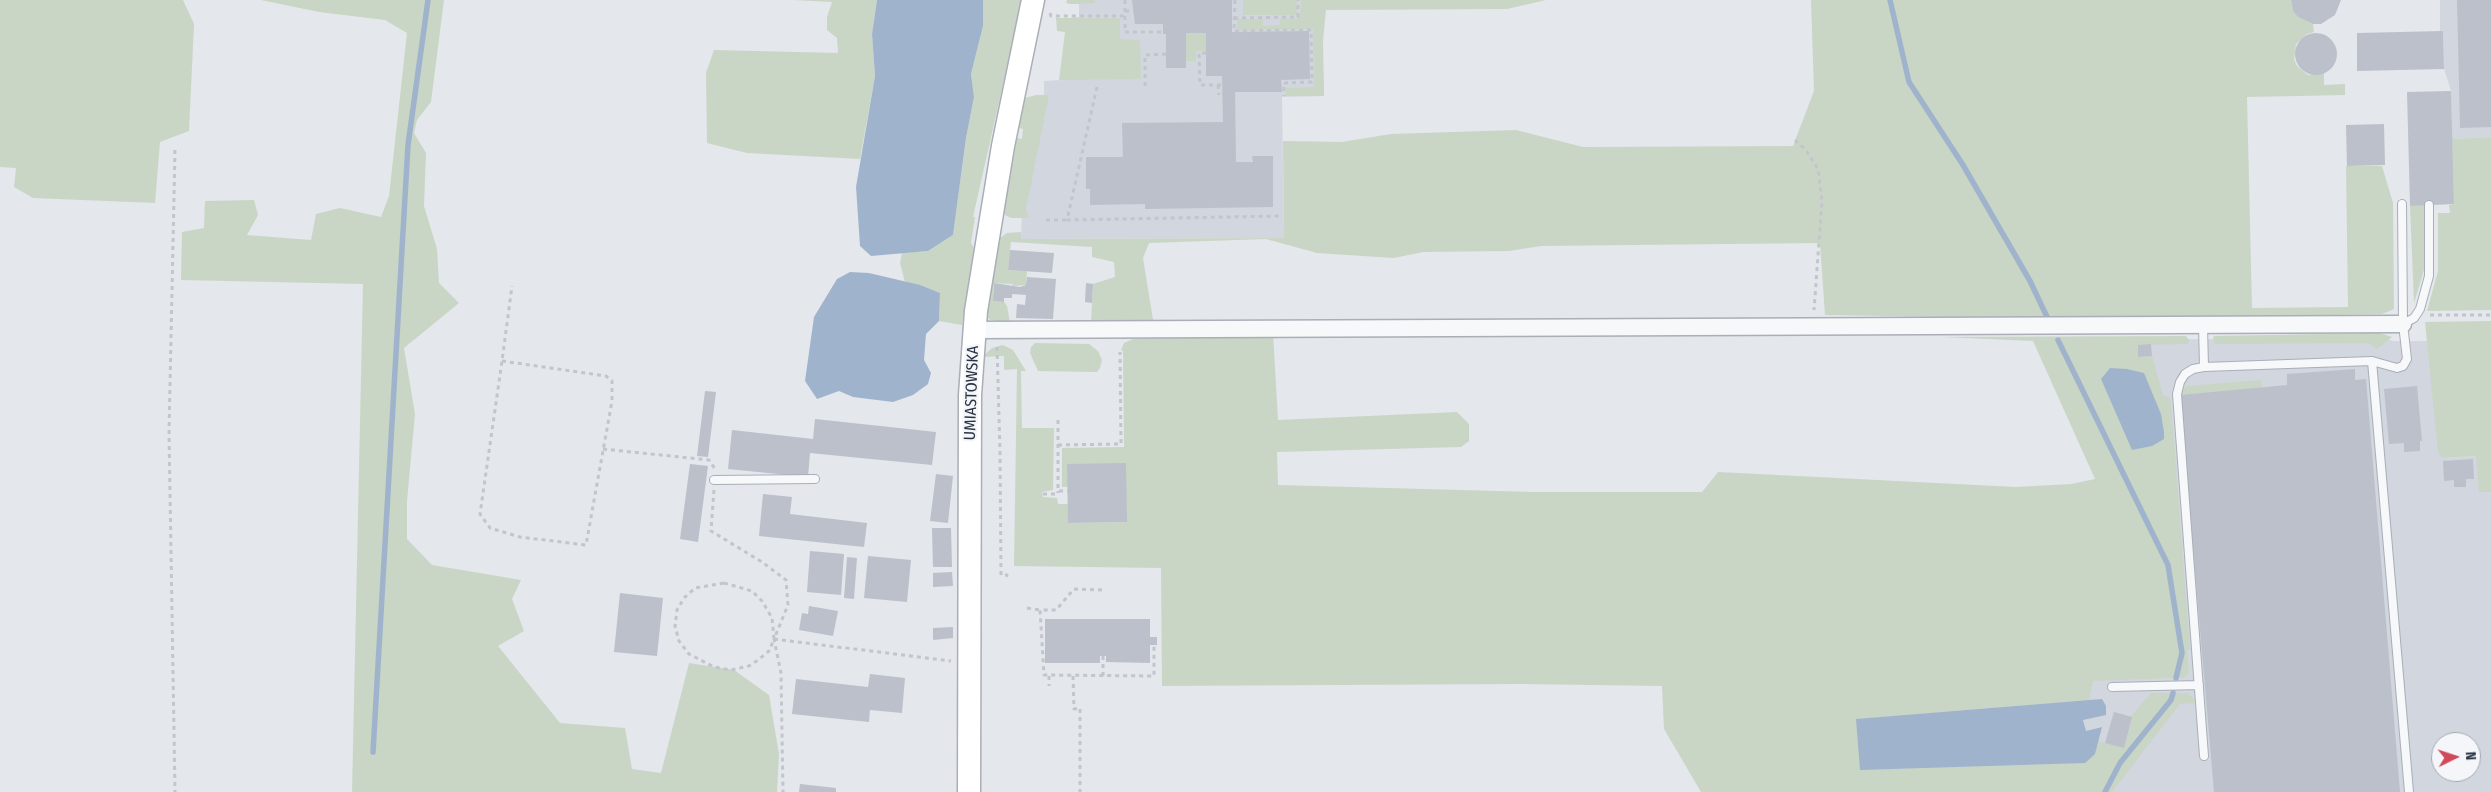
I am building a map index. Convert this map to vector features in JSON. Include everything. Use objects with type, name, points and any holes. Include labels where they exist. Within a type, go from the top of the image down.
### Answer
[{"type":"main road","name":"UMIASTOWSKA","points":[[969,792],[970,396],[974,330],[1003,146],[1041,6]]},
{"type":"street","points":[[974,330],[1814,325],[2203,325],[2409,321]]},
{"type":"lane","points":[[2204,756],[2177,394],[2180,382],[2185,374],[2204,367],[2372,361],[2389,368],[2403,366],[2407,359],[2409,321],[2402,204]]},
{"type":"lane","points":[[2409,321],[2420,309],[2428,276],[2429,205]]},
{"type":"lane","points":[[2203,325],[2204,367]]},
{"type":"lane","points":[[2372,361],[2409,792]]},
{"type":"lane","points":[[714,480],[815,479]]},
{"type":"lane","points":[[2112,687],[2199,685]]},
{"type":"path","points":[[1125,0],[1125,32],[1163,32]]},
{"type":"path","points":[[1234,0],[1234,31],[1312,30],[1312,82],[1284,83],[1284,96]]},
{"type":"path","points":[[1234,18],[1298,17],[1298,0]]},
{"type":"path","points":[[1041,6],[1051,16],[1125,14],[1134,11]]},
{"type":"path","points":[[1206,53],[1199,53],[1200,85],[1220,85],[1219,95]]},
{"type":"path","points":[[1145,86],[1145,55],[1166,54]]},
{"type":"path","points":[[1200,69],[1206,69]]},
{"type":"path","points":[[1067,220],[1097,87]]},
{"type":"path","points":[[1795,140],[1806,150],[1818,169],[1822,201],[1814,325]]},
{"type":"path","points":[[175,150],[170,432],[175,792]]},
{"type":"path","points":[[1046,220],[1280,216]]},
{"type":"path","points":[[502,361],[606,376],[612,380],[612,401],[586,545],[520,538],[490,528],[480,514],[512,286]]},
{"type":"path","points":[[2409,321],[2430,315],[2491,315]]},
{"type":"path","points":[[996,346],[1000,452],[1001,575],[1006,575],[1006,580]]},
{"type":"path","points":[[1058,445],[1120,444],[1120,352]]},
{"type":"path","points":[[1058,420],[1058,492]]},
{"type":"path","points":[[603,449],[709,460],[715,468],[711,531],[762,562],[786,580],[788,605],[774,639],[769,651],[749,666],[730,670],[714,667],[689,654],[680,641],[675,626],[677,610],[684,598],[695,588],[724,583],[752,591],[762,601],[772,618],[774,639],[781,673],[783,792]]},
{"type":"path","points":[[1044,494],[1058,494],[1058,492],[1068,491]]},
{"type":"path","points":[[1027,608],[1056,610],[1074,589],[1102,590]]},
{"type":"path","points":[[1040,610],[1042,669],[1044,675],[1154,676],[1154,645]]},
{"type":"path","points":[[774,639],[969,662]]},
{"type":"path","points":[[1103,656],[1103,676]]},
{"type":"path","points":[[1049,676],[1049,686]]},
{"type":"path","points":[[1073,676],[1074,708],[1080,708],[1078,728],[1080,792]]},
{"type":"shaded area","points":[[1072,0],[1321,0],[1324,96],[1282,97],[1284,238],[1021,239],[1022,211],[1044,95],[1044,81],[1062,80],[1069,18],[1079,17],[1079,4],[1071,4]]},
{"type":"shaded area","points":[[2440,0],[2491,0],[2491,137],[2452,139],[2451,91],[2444,69],[2443,31],[2440,31]]},
{"type":"shaded area","points":[[2384,338],[2393,341],[2427,341],[2443,458],[2477,456],[2479,492],[2491,492],[2491,792],[2094,792],[1855,775],[1850,687],[2183,678],[2068,340]]},
{"type":"green space","points":[[0,0],[183,0],[194,24],[189,131],[160,142],[155,203],[33,198],[14,187],[16,168],[0,167]]},
{"type":"green space","points":[[261,0],[444,0],[431,102],[417,120],[414,133],[426,153],[424,206],[437,249],[439,283],[459,303],[404,348],[415,414],[407,501],[407,539],[432,565],[521,580],[512,599],[524,631],[498,646],[560,723],[625,728],[632,769],[661,773],[689,663],[734,670],[769,695],[779,754],[777,792],[352,792],[363,284],[181,280],[182,232],[204,228],[205,201],[254,200],[258,215],[247,235],[311,240],[316,214],[340,208],[381,217],[389,196],[407,33],[385,20],[319,12]]},
{"type":"green space","points":[[793,0],[877,0],[872,34],[875,76],[860,159],[747,153],[707,143],[706,73],[714,50],[838,53],[837,38],[827,30],[827,17],[832,2]]},
{"type":"green space","points":[[983,0],[1022,0],[973,217],[975,217],[971,243],[974,248],[962,325],[939,321],[940,293],[905,282],[900,263],[902,253],[928,251],[953,235],[966,138],[974,97],[971,74],[983,26]]},
{"type":"green space","points":[[1067,0],[1095,0],[1095,3],[1071,4],[1066,3]]},
{"type":"green space","points":[[1243,0],[1297,0],[1297,15],[1243,15]]},
{"type":"green space","points":[[1301,0],[1546,0],[1507,9],[1326,10],[1323,41],[1324,96],[1286,96],[1286,88],[1314,87],[1313,29],[1237,30],[1237,19],[1263,19],[1263,26],[1280,25],[1280,19],[1300,18]]},
{"type":"green space","points":[[1811,0],[2291,0],[2293,10],[2298,17],[2313,24],[2314,32],[2307,34],[2296,44],[2294,59],[2297,66],[2308,75],[2324,74],[2324,85],[2345,84],[2345,95],[2247,97],[2252,308],[2348,307],[2346,166],[2382,166],[2393,203],[2394,309],[2382,314],[2243,317],[2010,318],[1825,315],[1820,243],[1541,246],[1509,251],[1423,252],[1394,258],[1317,253],[1266,239],[1149,243],[1143,258],[1153,320],[1139,323],[1091,323],[1093,284],[1115,277],[1114,262],[1092,257],[1092,247],[1011,242],[1008,270],[1027,271],[1026,285],[1013,286],[1012,284],[994,283],[993,301],[1004,302],[1007,306],[1010,323],[990,320],[987,316],[994,245],[1007,233],[1021,232],[1021,239],[1284,238],[1283,141],[1342,142],[1391,134],[1516,130],[1583,147],[1793,146],[1814,91]]},
{"type":"green space","points":[[1056,18],[1120,18],[1120,39],[1140,40],[1141,79],[1059,80],[1065,32],[1057,31]]},
{"type":"green space","points":[[1186,33],[1206,33],[1206,51],[1196,51],[1196,61],[1186,61]]},
{"type":"green space","points":[[1036,95],[1049,95],[1026,209],[1029,218],[1011,218],[1005,215],[1004,210],[1017,138],[1022,139],[1023,129],[1019,128],[1025,98]]},
{"type":"green space","points":[[2491,137],[2491,310],[2427,311],[2438,271],[2438,213],[2450,213],[2449,205],[2454,204],[2452,139]]},
{"type":"green space","points":[[2424,205],[2424,270],[2414,303],[2410,206]]},
{"type":"green space","points":[[2491,321],[2491,492],[2479,492],[2476,456],[2443,458],[2438,452],[2425,322]]},
{"type":"green space","points":[[1273,333],[1278,420],[1457,412],[1469,424],[1469,441],[1461,447],[1277,452],[1278,485],[1534,492],[1702,492],[1718,472],[2016,487],[2071,484],[2095,479],[2033,341],[1943,337],[2186,336],[2189,340],[2188,344],[2138,345],[2139,357],[2152,356],[2163,395],[2170,398],[2171,402],[2190,650],[2187,650],[2189,673],[2184,678],[2093,681],[2089,700],[1857,719],[2095,754],[2098,741],[2124,748],[2132,718],[2130,717],[2151,693],[2187,693],[2194,698],[2195,703],[2180,704],[2112,792],[1701,792],[1664,729],[1662,686],[1520,684],[1162,686],[1161,568],[1014,566],[1017,369],[1004,370],[1004,356],[982,357],[992,348],[1003,345],[1013,350],[1026,371],[1021,371],[1022,428],[1054,428],[1053,490],[1042,492],[1043,497],[1057,498],[1058,504],[1068,504],[1069,523],[1127,522],[1068,487],[1062,487],[1062,448],[1124,447],[1123,351],[1121,350],[1124,343],[1133,339]]},
{"type":"green space","points":[[2380,333],[2392,337],[2377,349],[2369,343],[2215,344],[2213,339],[2214,336]]},
{"type":"green space","points":[[1035,343],[1089,344],[1098,351],[1102,360],[1100,368],[1097,372],[1038,371],[1030,353],[1031,347]]},
{"type":"green space","points":[[2261,380],[2262,388],[2180,395],[2186,386]]},
{"type":"water","points":[[877,0],[983,0],[983,26],[971,74],[974,97],[966,138],[953,235],[928,251],[871,256],[860,246],[856,187],[875,76],[872,34]]},
{"type":"water","points":[[850,272],[869,273],[920,285],[940,293],[939,321],[926,334],[924,360],[931,373],[928,384],[913,395],[893,402],[853,397],[839,391],[817,399],[805,381],[814,317],[837,279]]},
{"type":"water","points":[[2110,368],[2144,373],[2161,414],[2164,439],[2152,446],[2132,450],[2101,379]]},
{"type":"water","points":[[2102,699],[2106,706],[2106,715],[2083,720],[2086,731],[2102,727],[2095,754],[2085,763],[1860,770],[1856,719]]},
{"type":"building","points":[[1132,0],[1232,0],[1232,32],[1309,31],[1310,79],[1281,80],[1282,92],[1235,92],[1236,162],[1253,162],[1252,156],[1273,156],[1273,207],[1145,209],[1145,204],[1090,205],[1090,189],[1086,189],[1086,157],[1123,157],[1122,123],[1223,122],[1222,76],[1206,76],[1206,33],[1186,33],[1186,68],[1166,68],[1166,34],[1163,34],[1163,24],[1135,24]]},
{"type":"building","points":[[2291,0],[2341,0],[2335,15],[2321,24],[2313,24],[2298,17],[2293,11]]},
{"type":"building","points":[[2457,0],[2491,0],[2491,127],[2460,128]]},
{"type":"building","points":[[2443,31],[2444,69],[2357,71],[2357,33]]},
{"type":"building","points":[[2320,33],[2328,36],[2334,42],[2337,54],[2334,66],[2328,72],[2312,75],[2304,72],[2298,66],[2295,50],[2298,42],[2304,36]]},
{"type":"building","points":[[2451,91],[2454,204],[2410,206],[2407,92]]},
{"type":"building","points":[[2384,124],[2385,165],[2347,166],[2346,125]]},
{"type":"building","points":[[1010,250],[1054,253],[1052,273],[1008,270]]},
{"type":"building","points":[[1027,277],[1056,279],[1053,319],[1016,318],[1017,304],[1025,305],[1026,295],[1012,294],[1012,298],[1004,298],[1004,302],[993,301],[994,283],[1020,287],[1026,285]]},
{"type":"building","points":[[1086,283],[1093,284],[1092,303],[1085,302]]},
{"type":"building","points":[[2151,344],[2152,356],[2138,357],[2138,345]]},
{"type":"building","points":[[2355,369],[2355,380],[2366,379],[2400,792],[2214,792],[2180,395],[2287,385],[2287,374]]},
{"type":"building","points":[[2417,386],[2422,441],[2420,441],[2420,451],[2404,452],[2404,443],[2389,444],[2384,389]]},
{"type":"building","points":[[705,391],[716,392],[708,457],[697,456]]},
{"type":"building","points":[[815,419],[936,432],[932,465],[810,453],[808,477],[728,469],[732,430],[813,439]]},
{"type":"building","points":[[2473,459],[2474,479],[2466,479],[2466,487],[2454,487],[2454,480],[2444,481],[2443,461]]},
{"type":"building","points":[[1126,463],[1127,522],[1068,523],[1067,464]]},
{"type":"building","points":[[690,464],[708,466],[698,542],[680,539]]},
{"type":"building","points":[[936,474],[953,476],[948,523],[930,521]]},
{"type":"building","points":[[763,494],[792,497],[790,514],[867,523],[864,547],[759,536]]},
{"type":"building","points":[[932,528],[951,528],[952,567],[933,567]]},
{"type":"building","points":[[810,551],[844,554],[841,595],[807,592]]},
{"type":"building","points":[[868,556],[911,560],[907,602],[864,598]]},
{"type":"building","points":[[847,557],[857,558],[854,599],[844,598]]},
{"type":"building","points":[[952,572],[953,586],[933,587],[933,573]]},
{"type":"building","points":[[620,593],[663,598],[657,656],[614,652]]},
{"type":"building","points":[[809,606],[838,611],[833,636],[799,630],[802,613],[808,614]]},
{"type":"building","points":[[1045,619],[1150,619],[1150,637],[1157,637],[1157,645],[1150,645],[1150,663],[1106,662],[1106,656],[1100,656],[1100,663],[1045,663]]},
{"type":"building","points":[[953,627],[953,638],[933,640],[933,628]]},
{"type":"building","points":[[870,674],[905,678],[902,713],[870,710],[869,722],[792,714],[796,679],[868,687]]},
{"type":"building","points":[[2114,712],[2132,717],[2124,748],[2105,743]]},
{"type":"building","points":[[800,784],[836,788],[836,792],[799,792]]},
{"type":"waterway","points":[[373,752],[408,145],[428,0]]},
{"type":"waterway","points":[[1890,0],[1909,82],[1963,165],[2030,281],[2048,319]]},
{"type":"waterway","points":[[2058,340],[2168,565],[2182,653],[2176,678]]},
{"type":"waterway","points":[[2105,792],[2120,763],[2171,700],[2173,693]]}]
